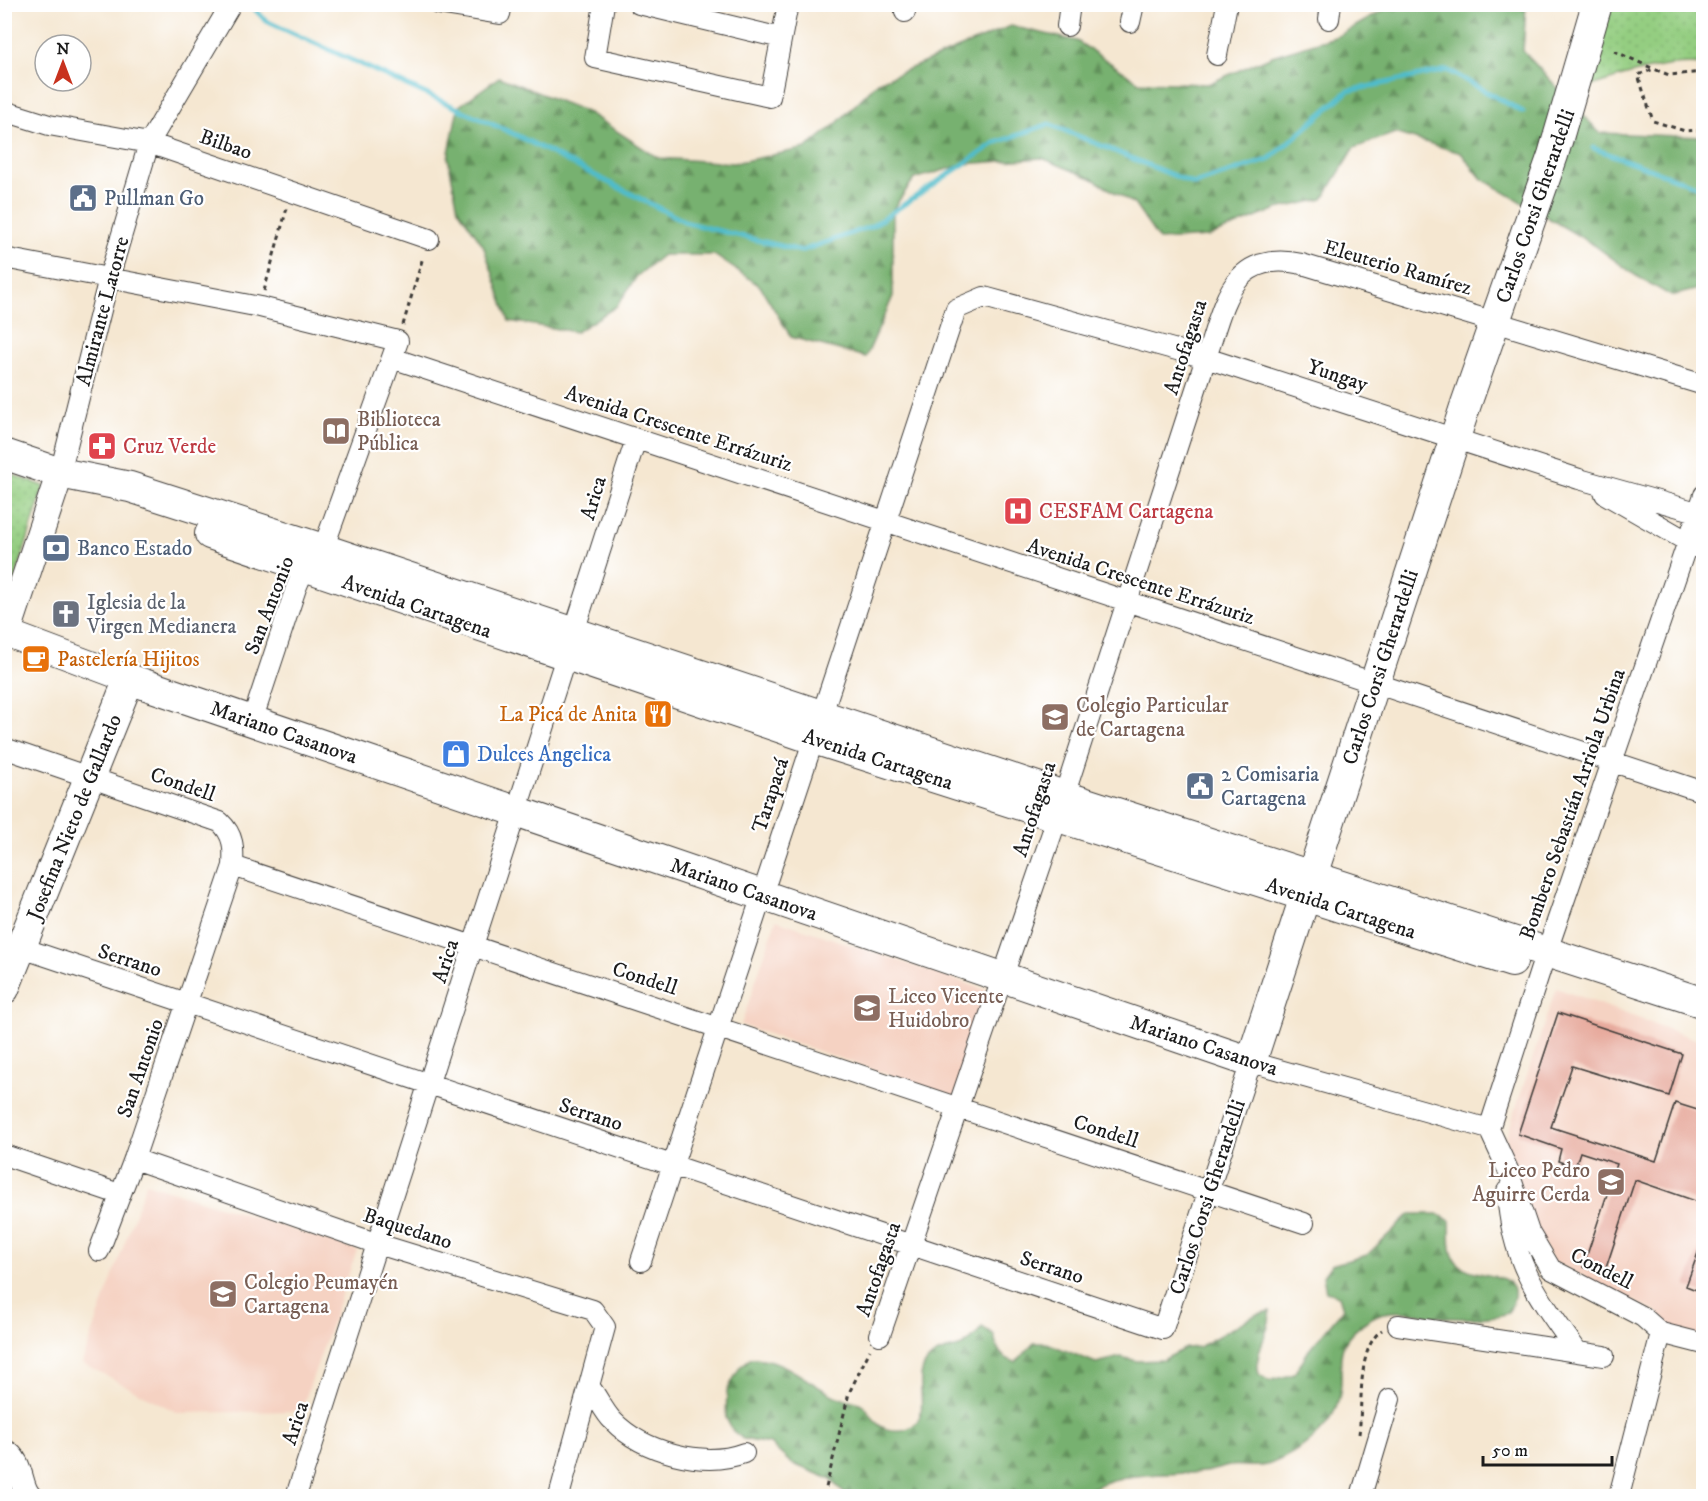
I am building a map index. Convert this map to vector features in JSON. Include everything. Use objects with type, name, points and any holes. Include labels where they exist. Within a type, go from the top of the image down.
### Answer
[{"type":"main road","name":"Carlos Corsi Gherardelli","points":[[1251,1062],[1455,437],[1570,101],[1597,4]]},
{"type":"main road","name":"Avenida Cartagena","points":[[4,454],[60,473],[121,503],[312,558],[1061,806],[1543,961],[1704,1003]]},
{"type":"main road","name":"Almirante Latorre","points":[[6,633],[60,473]]},
{"type":"main road","name":"Mariano Casanova","points":[[6,633],[129,679],[1251,1062]]},
{"type":"main road","name":"Josefina Nieto de Gallardo","points":[[4,989],[13,946],[89,776],[129,679]]},
{"type":"main road","name":"Avenida Cartagena","points":[[1543,961],[1704,1025]]},
{"type":"street","name":"Almirante Latorre","points":[[60,473],[109,278],[149,143],[231,4]]},
{"type":"street","points":[[438,4],[501,9]]},
{"type":"street","points":[[604,4],[595,58],[771,97],[788,4]]},
{"type":"street","points":[[639,4],[781,38]]},
{"type":"street","points":[[1067,26],[1070,4]]},
{"type":"street","points":[[1217,55],[1227,4]]},
{"type":"street","name":"Bilbao","points":[[4,111],[49,125],[149,143],[429,239]]},
{"type":"street","name":"Avenida Crescente Errázuriz","points":[[4,258],[260,307],[395,350],[636,439],[1704,792]]},
{"type":"street","name":"Eleuterio Ramírez","points":[[1227,296],[1237,279],[1251,267],[1268,262],[1290,261],[1704,385]]},
{"type":"street","name":"Antofagasta","points":[[880,1335],[1061,806],[1227,296]]},
{"type":"street","name":"Yungay","points":[[956,309],[984,297],[1206,358],[1579,479],[1702,507]]},
{"type":"street","name":"Tarapacá","points":[[641,1261],[956,309]]},
{"type":"street","name":"San Antonio","points":[[252,721],[312,558],[327,538],[395,350]]},
{"type":"street","name":"Arica","points":[[296,1497],[475,946],[636,439]]},
{"type":"street","points":[[1579,479],[1695,547]]},
{"type":"street","name":"Bombero Sebastián Arriola Urbina","points":[[1489,1129],[1543,961],[1612,762],[1695,547],[1702,507]]},
{"type":"street","name":"Condell","points":[[4,748],[220,822],[231,836],[233,866],[1304,1223]]},
{"type":"street","name":"San Antonio","points":[[99,1251],[134,1159],[233,866]]},
{"type":"street","name":"Serrano","points":[[13,946],[1163,1329]]},
{"type":"street","name":"Mariano Casanova","points":[[1251,1062],[1489,1129]]},
{"type":"street","name":"Carlos Corsi Gherardelli","points":[[1163,1329],[1251,1062]]},
{"type":"street","name":"Condell","points":[[1489,1129],[1508,1170],[1529,1232],[1551,1269],[1634,1312],[1661,1334],[1703,1343]]},
{"type":"street","points":[[4,1155],[119,1194]]},
{"type":"street","name":"Baquedano","points":[[134,1159],[378,1244],[593,1310],[605,1327],[589,1386]]},
{"type":"street","points":[[1508,1170],[1510,1217],[1522,1263],[1539,1299],[1577,1351]]},
{"type":"street","points":[[1398,1325],[1604,1356]]},
{"type":"street","points":[[1619,1497],[1661,1334]]},
{"type":"street","points":[[589,1386],[614,1422],[634,1436],[664,1451],[699,1459],[730,1458],[744,1453]]},
{"type":"street","points":[[559,1497],[589,1386]]},
{"type":"street","points":[[1361,1497],[1390,1399]]},
{"type":"street","points":[[4,1450],[19,1468],[26,1495]]},
{"type":"path","points":[[1614,51],[1669,75],[1704,72]]},
{"type":"path","points":[[1654,69],[1638,75],[1653,121],[1686,131],[1704,130]]},
{"type":"path","points":[[260,307],[291,192]]},
{"type":"path","points":[[395,350],[429,239]]},
{"type":"path","points":[[1357,1443],[1366,1352],[1377,1334],[1398,1325]]},
{"type":"path","points":[[824,1497],[849,1393],[859,1369],[880,1335]]},
{"type":"shaded area","name":"Liceo Vicente Huidobro","points":[[776,920],[992,992],[957,1098],[741,1025]]},
{"type":"shaded area","name":"Liceo Pedro Aguirre Cerda","points":[[1556,988],[1703,1042],[1704,1320],[1699,1335],[1668,1333],[1657,1312],[1554,1262],[1531,1221],[1504,1144]]},
{"type":"shaded area","name":"Colegio Peumayén Cartagena","points":[[146,1183],[357,1250],[301,1411],[178,1413],[82,1363]]},
{"type":"green space","points":[[1393,5],[1526,5],[1523,51],[1600,133],[1703,137],[1703,288],[1671,296],[1635,275],[1594,245],[1482,179],[1461,153],[1395,133],[1354,148],[1323,199],[1277,209],[1208,237],[1159,240],[1134,204],[1093,179],[1042,158],[965,164],[914,179],[893,209],[893,296],[866,357],[791,337],[760,286],[714,255],[663,255],[637,276],[617,306],[576,332],[509,321],[483,245],[458,209],[448,158],[458,107],[499,77],[589,113],[658,158],[734,163],[806,148],[837,123],[878,82],[1011,26],[1077,41],[1139,82],[1208,84],[1272,56],[1338,36]]},
{"type":"green space","points":[[1608,5],[1703,5],[1703,65],[1658,67],[1585,88]]},
{"type":"green space","points":[[5,472],[44,486],[5,613]]},
{"type":"green space","points":[[1410,1214],[1438,1214],[1450,1221],[1451,1247],[1456,1261],[1464,1268],[1498,1277],[1513,1287],[1514,1298],[1508,1313],[1465,1318],[1388,1312],[1370,1319],[1347,1339],[1341,1358],[1341,1389],[1338,1402],[1327,1423],[1320,1432],[1301,1447],[1265,1465],[1229,1466],[1203,1472],[1139,1475],[1108,1481],[1081,1496],[847,1496],[830,1479],[791,1463],[770,1444],[743,1439],[733,1431],[726,1418],[727,1391],[740,1367],[751,1358],[785,1366],[826,1392],[860,1403],[877,1423],[885,1428],[906,1429],[915,1424],[919,1418],[922,1402],[922,1370],[926,1363],[938,1353],[965,1344],[982,1327],[994,1335],[998,1350],[1003,1356],[1016,1362],[1034,1343],[1047,1343],[1096,1363],[1121,1357],[1137,1361],[1163,1360],[1186,1348],[1199,1347],[1257,1314],[1270,1311],[1268,1327],[1258,1357],[1259,1374],[1269,1381],[1294,1374],[1309,1350],[1343,1309],[1339,1296],[1326,1292],[1323,1276],[1331,1265],[1367,1255]]},
{"type":"building","points":[[1558,1013],[1682,1054],[1669,1096],[1572,1066],[1551,1127],[1656,1161],[1675,1103],[1704,1112],[1704,1204],[1635,1180],[1604,1274],[1583,1267],[1617,1164],[1580,1152],[1575,1167],[1558,1161],[1561,1149],[1518,1134]]},
{"type":"building","points":[[1702,1242],[1704,1242],[1704,1293],[1686,1286]]},
{"type":"waterway","points":[[250,4],[266,21],[516,135],[688,223],[801,251],[872,226],[995,143],[1049,124],[1194,184],[1268,160],[1348,91],[1447,70],[1523,112]]},
{"type":"waterway","points":[[1593,148],[1704,189]]},
{"type":"place","name":"Pullman Go","points":[[83,198]]},
{"type":"place","name":"Biblioteca Pública","points":[[336,431]]},
{"type":"place","name":"Cruz Verde","points":[[102,446]]},
{"type":"place","name":"CESFAM Cartagena","points":[[1018,511]]},
{"type":"place","name":"Banco Estado","points":[[56,548]]},
{"type":"place","name":"Iglesia de la Virgen Medianera","points":[[66,614]]},
{"type":"place","name":"Pastelería Hijitos","points":[[36,659]]},
{"type":"place","name":"La Picá de Anita","points":[[658,714]]},
{"type":"place","name":"Colegio Particular de Cartagena","points":[[1055,717]]},
{"type":"place","name":"Dulces Angelica","points":[[456,754]]},
{"type":"place","name":"2 Comisaria Cartagena","points":[[1200,786]]},
{"type":"place","name":"Liceo Vicente Huidobro","points":[[867,1008]]},
{"type":"place","name":"Liceo Pedro Aguirre Cerda","points":[[1611,1182]]},
{"type":"place","name":"Colegio Peumayén Cartagena","points":[[223,1294]]}]
